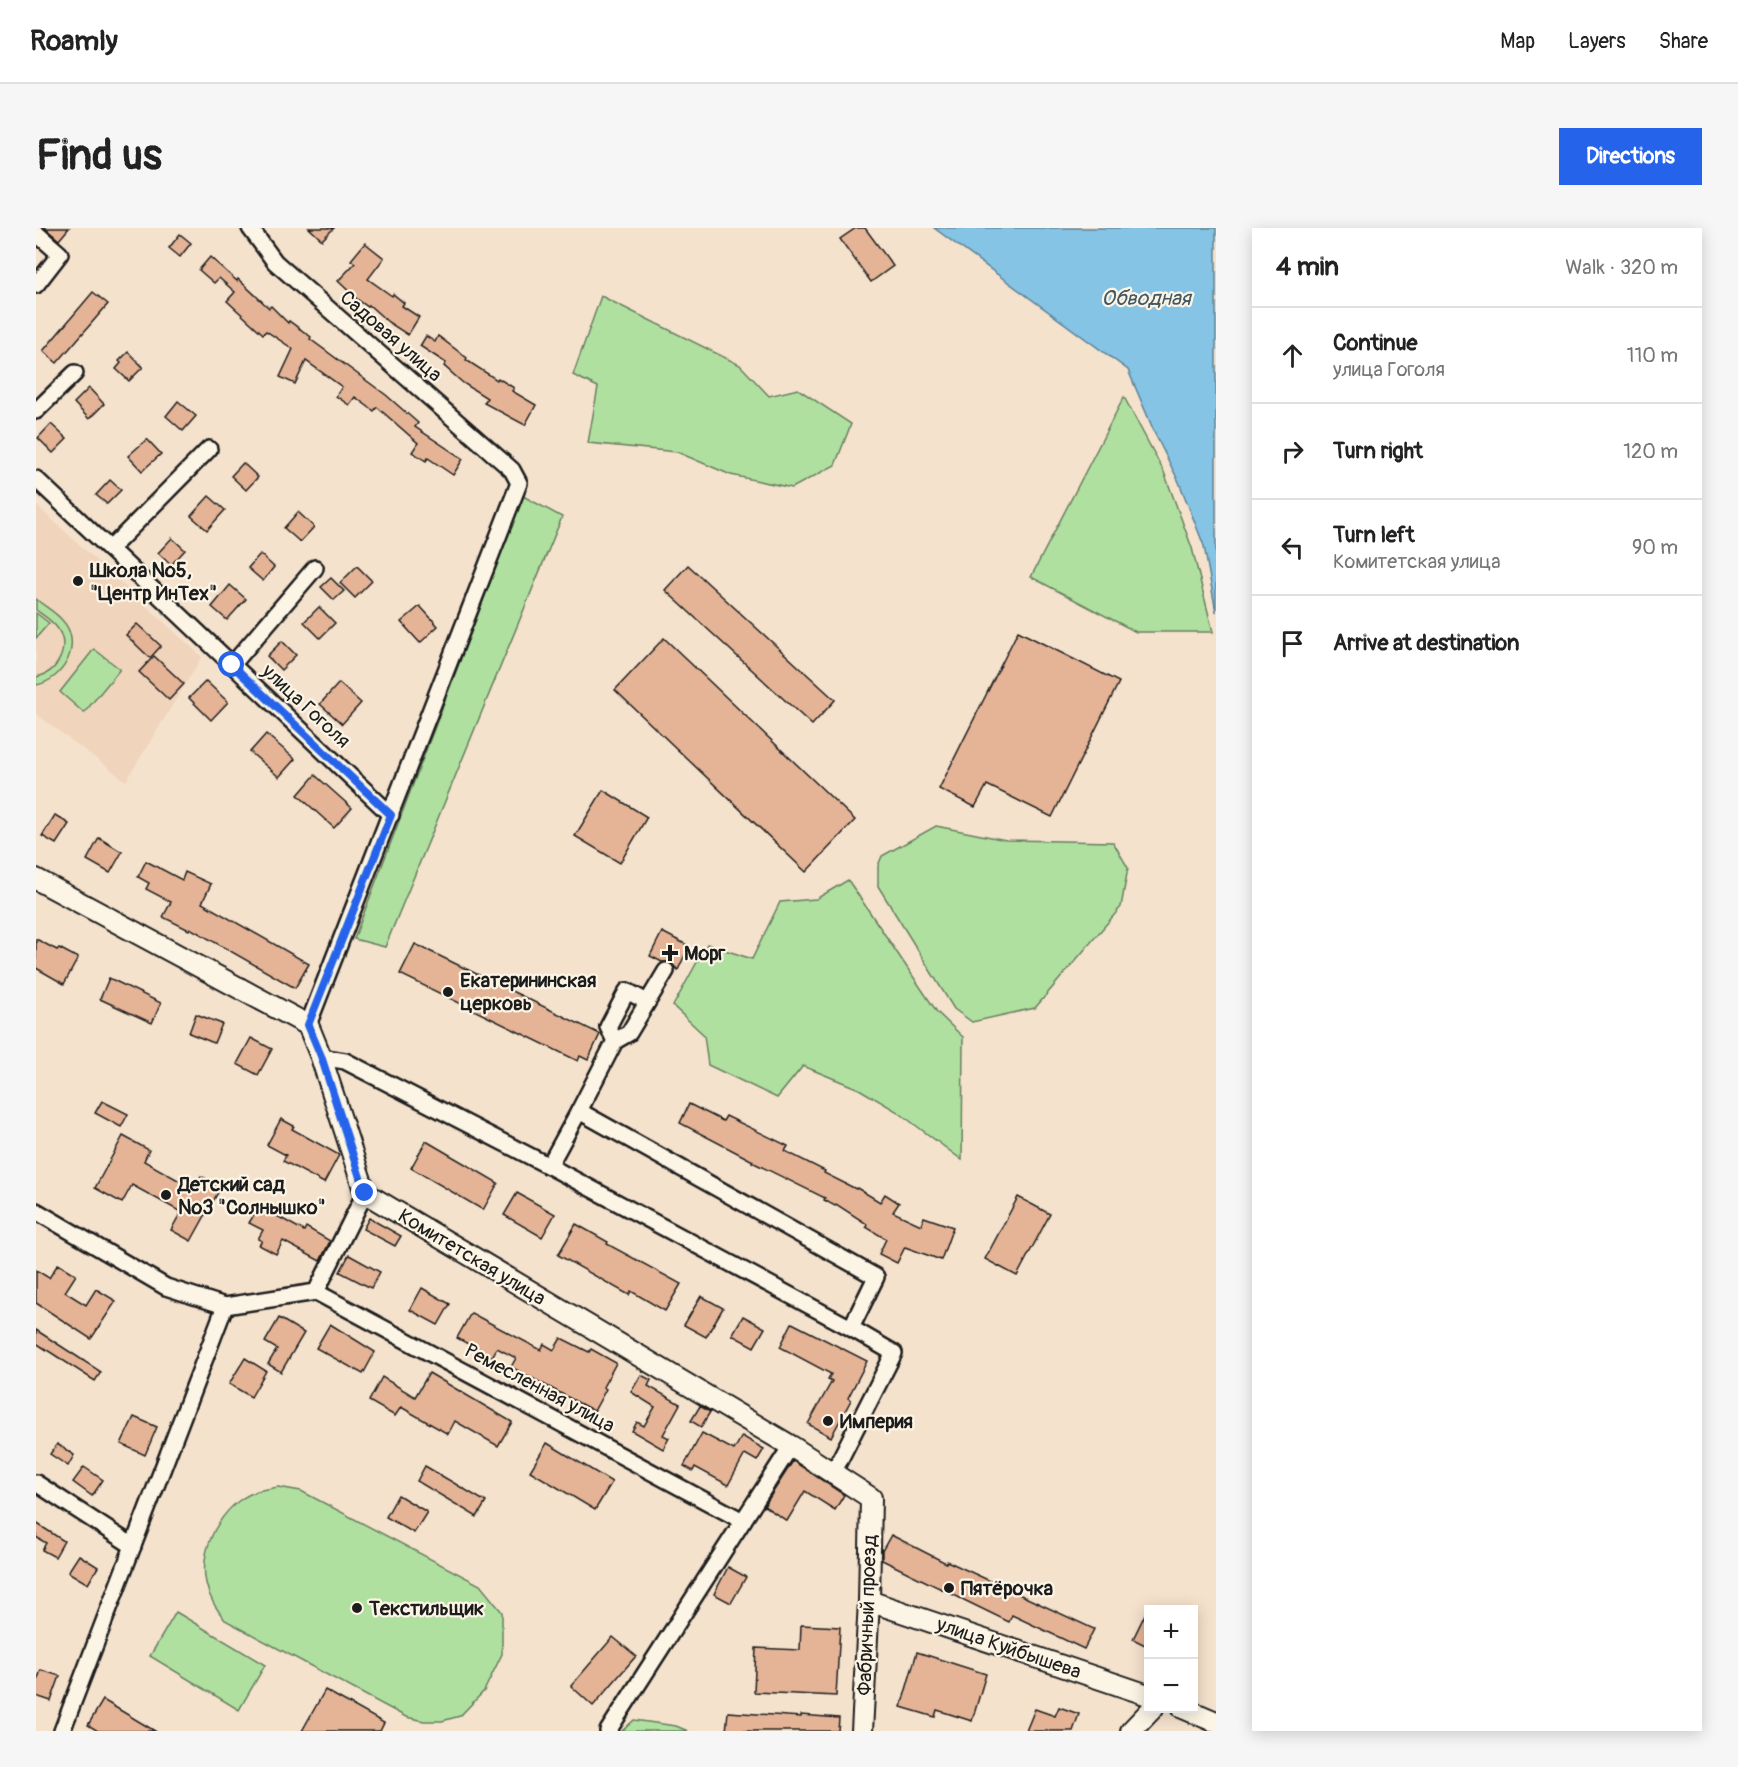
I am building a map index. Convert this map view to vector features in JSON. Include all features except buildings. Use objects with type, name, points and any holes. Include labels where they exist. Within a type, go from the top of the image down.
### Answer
[{"type":"street","name":"Садовая улица","points":[[250,228],[275,262],[512,470],[519,483],[391,815]]},
{"type":"street","points":[[36,233],[60,254],[36,285]]},
{"type":"street","points":[[36,411],[75,373]]},
{"type":"street","points":[[110,549],[208,448]]},
{"type":"street","name":"улица Гоголя","points":[[36,479],[391,815]]},
{"type":"street","points":[[232,665],[315,568]]},
{"type":"street","points":[[308,1025],[391,815]]},
{"type":"street","points":[[36,879],[308,1025],[321,1056],[365,1193],[316,1292],[225,1306],[166,1287],[36,1210]]},
{"type":"street","points":[[549,1166],[615,1041],[629,1033],[666,971]]},
{"type":"street","points":[[615,1041],[608,1027],[627,991],[647,1002]]},
{"type":"street","points":[[321,1056],[345,1061],[549,1166],[894,1353],[833,1473]]},
{"type":"street","points":[[579,1112],[876,1277],[851,1328]]},
{"type":"street","name":"Комитетская улица","points":[[365,1193],[791,1446],[871,1498]]},
{"type":"street","name":"Ремесленная улица","points":[[316,1292],[743,1521]]},
{"type":"street","points":[[62,1731],[225,1306]]},
{"type":"street","points":[[608,1731],[791,1446]]},
{"type":"street","points":[[36,1483],[133,1546]]},
{"type":"street","name":"Фабричный проезд","points":[[862,1731],[871,1498]]},
{"type":"street","name":"улица Куйбышева","points":[[868,1601],[1144,1693]]},
{"type":"street","points":[[1131,1731],[1148,1713]]},
{"type":"street","points":[[1195,1713],[1216,1722]]},
{"type":"shaded area","name":"Школа №5, \"Центр ИнТех\"","points":[[36,505],[202,657],[126,781],[36,714]]},
{"type":"green space","points":[[601,296],[740,365],[769,396],[798,389],[851,424],[835,465],[792,488],[731,475],[677,452],[588,443],[598,387],[573,375]]},
{"type":"green space","points":[[1124,397],[1164,472],[1192,548],[1213,632],[1136,632],[1031,577]]},
{"type":"green space","points":[[523,496],[562,517],[385,947],[354,939]]},
{"type":"green space","points":[[36,599],[62,620],[68,629],[71,649],[68,659],[55,676],[36,685],[36,677],[44,675],[60,659],[63,644],[56,626],[36,610]]},
{"type":"green space","points":[[36,613],[49,623],[36,638]]},
{"type":"green space","points":[[94,649],[120,669],[84,713],[60,692]]},
{"type":"green space","points":[[936,826],[1006,840],[1113,842],[1128,868],[1121,907],[1035,1008],[972,1022],[954,1009],[878,886],[878,866],[882,856]]},
{"type":"green space","points":[[848,880],[937,1012],[963,1037],[962,1160],[898,1112],[859,1089],[803,1066],[777,1098],[708,1065],[704,1035],[673,1006],[707,944],[752,959],[780,902],[816,899]]},
{"type":"green space","name":"Текстильщик","points":[[278,1487],[301,1491],[480,1585],[502,1612],[502,1654],[484,1691],[460,1716],[442,1721],[424,1721],[406,1717],[225,1620],[213,1603],[206,1583],[204,1570],[209,1542],[215,1529],[232,1506],[255,1492]]},
{"type":"green space","points":[[176,1612],[265,1665],[239,1710],[150,1656]]},
{"type":"green space","points":[[634,1720],[676,1726],[688,1731],[622,1731]]},
{"type":"water","name":"Обводная","points":[[934,228],[1216,228],[1216,612],[1204,546],[1179,482],[1156,436],[1128,370]]},
{"type":"place","name":"Школа №5, \"Центр ИнТех\"","points":[[78,581]]},
{"type":"place","name":"Морг","points":[[670,953]]},
{"type":"place","name":"Екатерининская церковь","points":[[448,992]]},
{"type":"place","name":"Детский сад №3 \"Солнышко\"","points":[[166,1195]]},
{"type":"place","name":"Империя","points":[[828,1421]]},
{"type":"place","name":"Пятёрочка","points":[[949,1588]]},
{"type":"place","name":"Текстильщик","points":[[357,1608]]},
{"type":"route","points":[[232,665],[391,815],[308,1025],[321,1056],[365,1193]]}]
